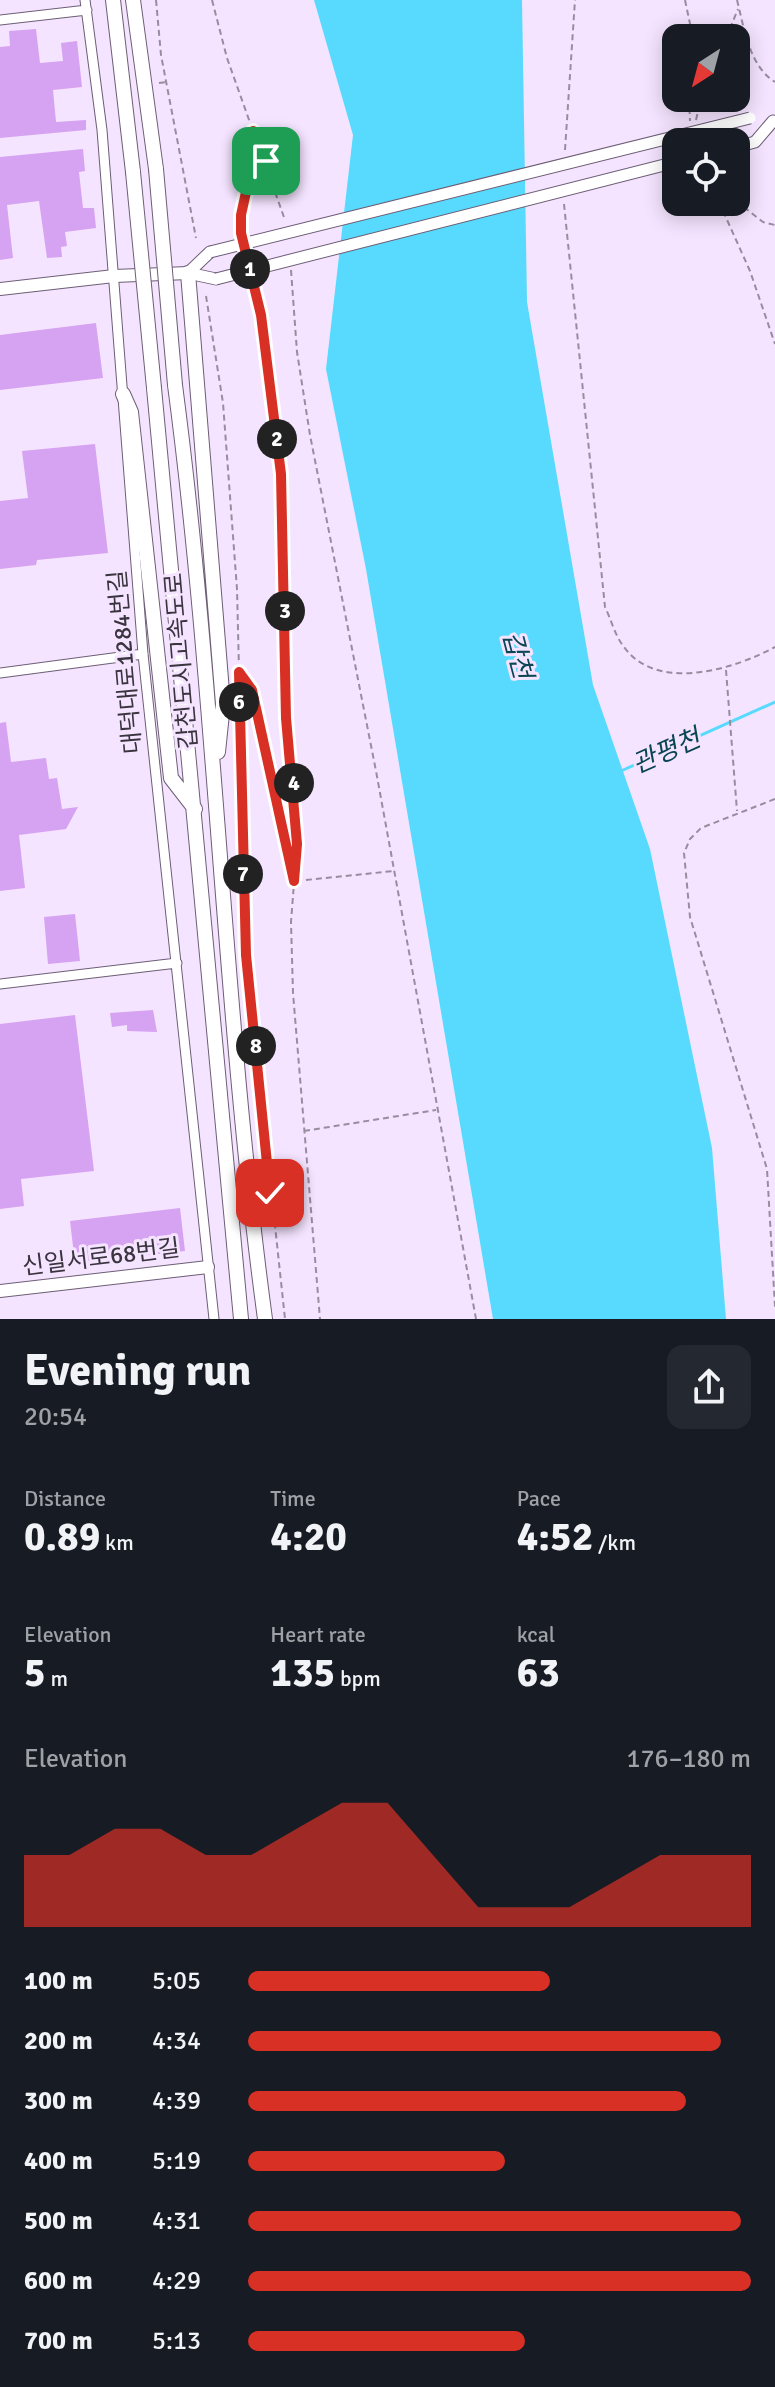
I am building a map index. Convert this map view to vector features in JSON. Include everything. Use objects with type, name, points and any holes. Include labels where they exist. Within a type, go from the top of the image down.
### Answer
[{"type":"highway","name":"갑천도시고속도로","points":[[113,0],[133,172],[195,809],[241,1319]]},
{"type":"highway","name":"갑천도시고속도로","points":[[133,0],[156,169],[215,788],[225,925],[265,1319]]},
{"type":"highway","points":[[188,273],[223,704],[215,788]]},
{"type":"highway","points":[[123,394],[131,412],[171,778],[195,809]]},
{"type":"main road","points":[[0,289],[114,276],[188,273]]},
{"type":"main road","name":"신일서로68번길","points":[[0,1291],[208,1267]]},
{"type":"street","points":[[0,20],[86,5]]},
{"type":"street","name":"대덕대로1284번길","points":[[86,5],[102,130],[143,654],[214,1319]]},
{"type":"street","points":[[188,273],[210,252],[750,118],[774,121]]},
{"type":"street","points":[[750,143],[755,142],[774,121]]},
{"type":"street","points":[[188,273],[216,279],[662,166]]},
{"type":"street","points":[[0,673],[143,654]]},
{"type":"street","points":[[0,984],[177,963]]},
{"type":"path","points":[[156,0],[167,82],[196,238]]},
{"type":"path","points":[[212,0],[227,58],[285,220]]},
{"type":"path","points":[[563,162],[575,0]]},
{"type":"path","points":[[685,0],[690,24]]},
{"type":"path","points":[[737,0],[751,51],[764,74],[775,82]]},
{"type":"path","points":[[732,24],[739,8]]},
{"type":"path","points":[[159,83],[167,82]]},
{"type":"path","points":[[690,112],[691,125]]},
{"type":"path","points":[[696,122],[698,112]]},
{"type":"path","points":[[241,233],[241,215],[255,151],[253,131]]},
{"type":"path","points":[[564,203],[605,607],[623,646],[637,660],[659,670],[726,669],[775,647]]},
{"type":"path","points":[[750,212],[763,222],[775,225]]},
{"type":"path","points":[[725,216],[750,271],[775,344]]},
{"type":"path","points":[[290,267],[297,352],[310,435],[395,871],[476,1319]]},
{"type":"path","points":[[250,271],[274,407],[281,474],[286,718],[297,844],[291,922],[293,993],[302,1131],[320,1319]]},
{"type":"path","points":[[206,296],[221,388],[237,589],[246,955],[285,1319]]},
{"type":"path","points":[[726,669],[737,813]]},
{"type":"path","points":[[239,672],[252,690],[294,881]]},
{"type":"path","points":[[775,799],[701,828],[690,839],[684,853],[690,917],[767,1169],[775,1307]]},
{"type":"path","points":[[294,881],[395,871]]},
{"type":"path","points":[[302,1131],[437,1110]]},
{"type":"water","name":"갑천","points":[[314,0],[522,0],[527,302],[593,685],[650,849],[712,1148],[726,1319],[493,1319],[366,569],[326,369],[353,135]]},
{"type":"building","points":[[36,29],[40,63],[63,61],[61,43],[77,41],[82,87],[53,90],[56,122],[86,120],[86,130],[0,138],[0,47],[10,46],[9,31]]},
{"type":"building","points":[[83,149],[85,171],[79,172],[83,208],[94,208],[96,228],[65,232],[67,246],[61,247],[62,257],[47,258],[39,201],[7,205],[13,258],[0,260],[0,157]]},
{"type":"building","points":[[96,323],[103,378],[0,390],[0,335]]},
{"type":"building","points":[[95,444],[108,553],[37,560],[36,565],[0,569],[0,501],[28,498],[22,451]]},
{"type":"building","points":[[6,722],[11,762],[46,758],[49,779],[57,778],[62,809],[78,807],[66,829],[19,835],[25,888],[0,891],[0,723]]},
{"type":"building","points":[[75,914],[80,961],[48,964],[44,917]]},
{"type":"building","points":[[153,1010],[157,1032],[127,1031],[127,1025],[112,1027],[110,1013]]},
{"type":"building","points":[[75,1015],[94,1171],[21,1179],[24,1206],[0,1209],[0,1024]]},
{"type":"building","points":[[180,1208],[185,1251],[75,1263],[70,1221]]},
{"type":"waterway","name":"관평천","points":[[621,771],[775,702]]},
{"type":"route","points":[[266,161],[253,131],[255,151],[241,215],[241,233],[261,315],[281,474],[286,718],[297,844],[294,881],[252,690],[239,672],[246,955],[270,1193]]}]
